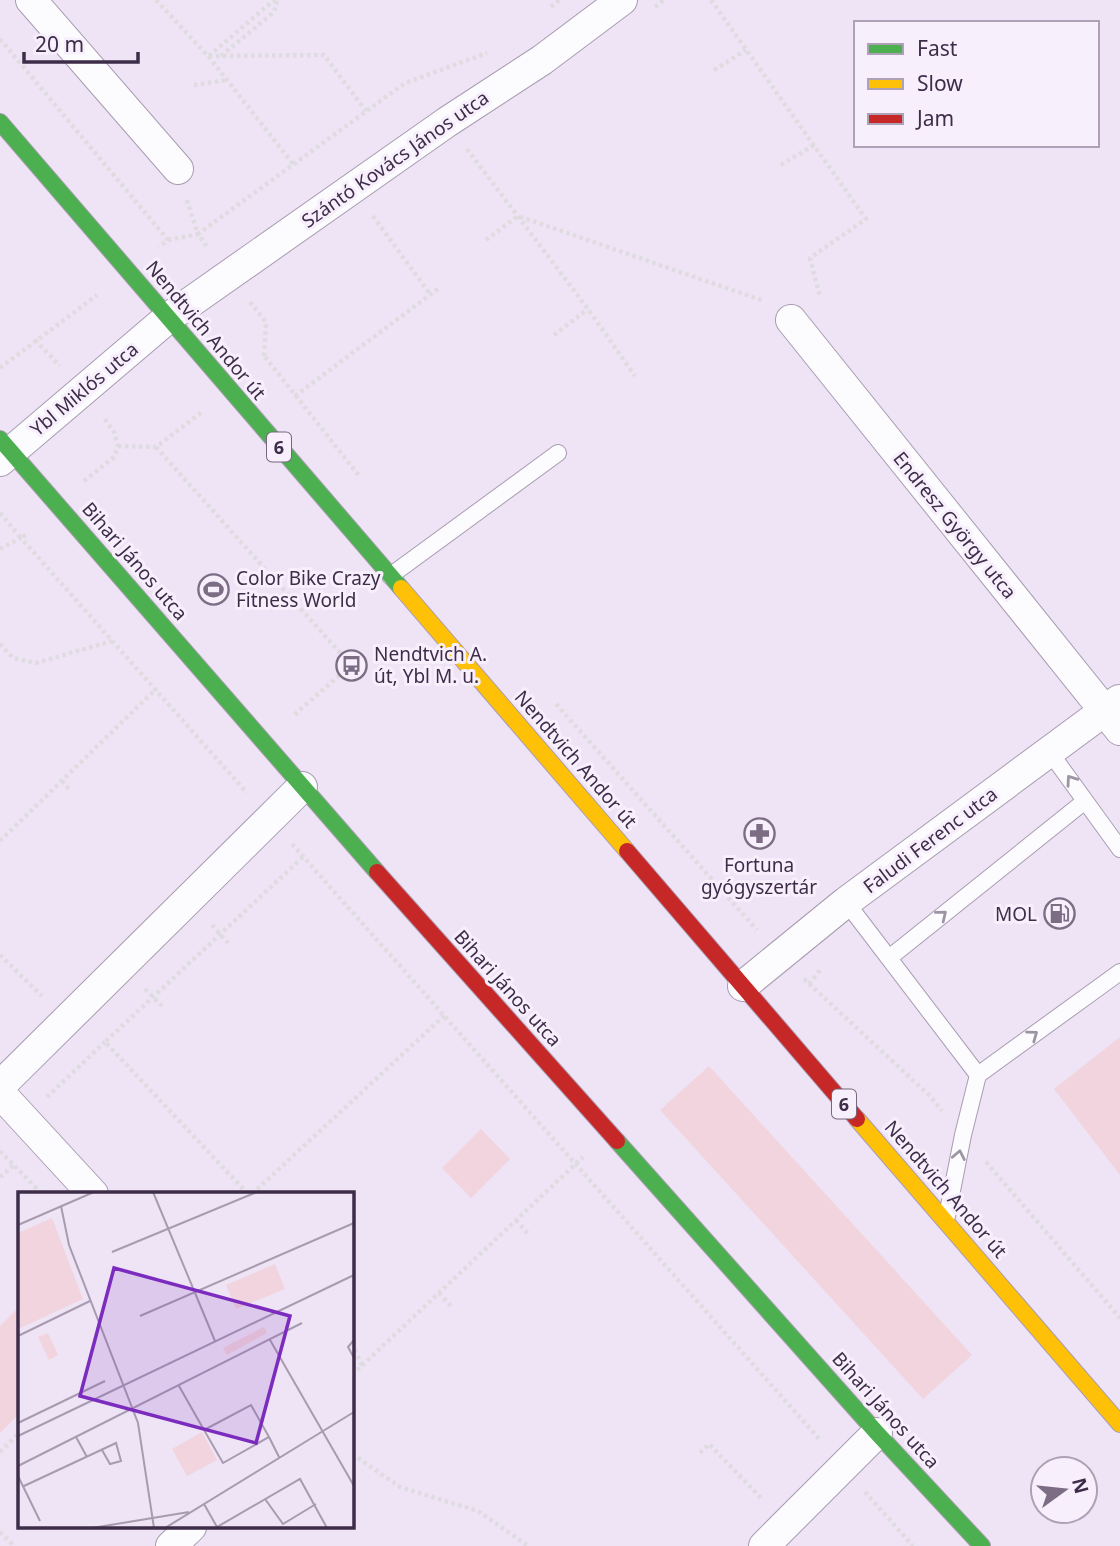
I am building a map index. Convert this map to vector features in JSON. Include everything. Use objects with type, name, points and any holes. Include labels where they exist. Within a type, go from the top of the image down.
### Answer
[{"type":"main road","name":"Nendtvich Andor út","points":[[0,122],[1120,1424]]},
{"type":"main road","name":"Bihari János utca","points":[[4,450],[877,1433],[982,1546]]},
{"type":"street","points":[[31,0],[178,169]]},
{"type":"street","name":"Szántó Kovács János utca","points":[[168,318],[447,122],[542,60],[622,0]]},
{"type":"street","name":"Ybl Miklós utca","points":[[4,450],[168,318]]},
{"type":"street","name":"Endresz György utca","points":[[791,320],[1115,714]]},
{"type":"street","name":"Faludi Ferenc utca","points":[[743,986],[846,902],[1049,751],[1115,714]]},
{"type":"street","points":[[0,1086],[302,787]]},
{"type":"street","points":[[0,1093],[91,1192]]},
{"type":"street","points":[[764,1546],[877,1433]]},
{"type":"street","points":[[171,1546],[190,1528]]},
{"type":"lane","points":[[390,576],[558,453]]},
{"type":"lane","points":[[1049,751],[1120,849]]},
{"type":"lane","points":[[889,958],[1085,801]]},
{"type":"lane","points":[[846,902],[978,1075]]},
{"type":"lane","points":[[946,1222],[978,1075],[1120,972]]},
{"type":"path","points":[[156,0],[208,56],[293,164]]},
{"type":"path","points":[[208,56],[275,0]]},
{"type":"path","points":[[220,56],[274,12],[275,0]]},
{"type":"path","points":[[549,8],[559,0]]},
{"type":"path","points":[[711,0],[866,219],[810,258],[819,296],[828,307]]},
{"type":"path","points":[[198,234],[405,83],[493,50]]},
{"type":"path","points":[[715,70],[747,50]]},
{"type":"path","points":[[208,56],[324,55],[366,111]]},
{"type":"path","points":[[194,85],[228,80]]},
{"type":"path","points":[[447,122],[635,376]]},
{"type":"path","points":[[781,165],[814,145]]},
{"type":"path","points":[[366,207],[430,294]]},
{"type":"path","points":[[485,240],[518,216]]},
{"type":"path","points":[[518,216],[765,301],[791,320]]},
{"type":"path","points":[[295,396],[439,288]]},
{"type":"path","points":[[554,335],[588,309]]},
{"type":"path","points":[[1,367],[35,340]]},
{"type":"path","points":[[265,357],[363,480]]},
{"type":"path","points":[[156,447],[351,665],[264,742]]},
{"type":"path","points":[[0,513],[913,1546]]},
{"type":"path","points":[[0,550],[29,533]]},
{"type":"path","points":[[0,644],[13,659],[36,663],[112,640]]},
{"type":"path","points":[[0,841],[190,658]]},
{"type":"path","points":[[550,697],[781,956],[930,1096],[1120,1318]]},
{"type":"path","points":[[62,781],[70,790]]},
{"type":"path","points":[[24,1119],[335,825]]},
{"type":"path","points":[[0,955],[51,1005]]},
{"type":"path","points":[[252,1192],[418,1040]]},
{"type":"path","points":[[105,1042],[248,1192]]},
{"type":"path","points":[[0,1151],[40,1192]]},
{"type":"path","points":[[0,1177],[13,1165]]},
{"type":"path","points":[[354,1373],[559,1179]]},
{"type":"path","points":[[516,1220],[529,1235]]},
{"type":"path","points":[[439,1293],[453,1308]]},
{"type":"path","points":[[354,1348],[362,1366]]},
{"type":"path","points":[[0,1452],[18,1438]]},
{"type":"path","points":[[700,1453],[709,1444],[770,1507]]},
{"type":"path","points":[[354,1455],[400,1487],[478,1511],[528,1546]]},
{"type":"path","points":[[0,1532],[14,1546]]},
{"type":"shaded area","points":[[1120,1037],[1120,1175],[1054,1089]]},
{"type":"shaded area","points":[[709,1066],[972,1355],[923,1399],[660,1110]]},
{"type":"shaded area","points":[[481,1129],[510,1159],[471,1198],[442,1168]]},
{"type":"shaded area","points":[[18,1308],[18,1415],[0,1433],[0,1326]]},
{"type":"traffic: fast","points":[[0,122],[401,588]]},
{"type":"traffic: fast","points":[[0,439],[377,872]]},
{"type":"traffic: fast","points":[[617,1141],[877,1433],[982,1546]]},
{"type":"traffic: slow","points":[[401,588],[627,851]]},
{"type":"traffic: slow","points":[[857,1119],[1120,1424]]},
{"type":"traffic: jam","points":[[627,851],[857,1119]]},
{"type":"traffic: jam","points":[[377,872],[617,1141]]},
{"type":"place","name":"Color Bike Crazy Fitness World","points":[[213,589]]},
{"type":"place","name":"Nendtvich A. út, Ybl M. u.","points":[[351,665]]},
{"type":"place","name":"Fortuna gyógyszertár","points":[[759,834]]},
{"type":"place","name":"MOL","points":[[1060,914]]}]
